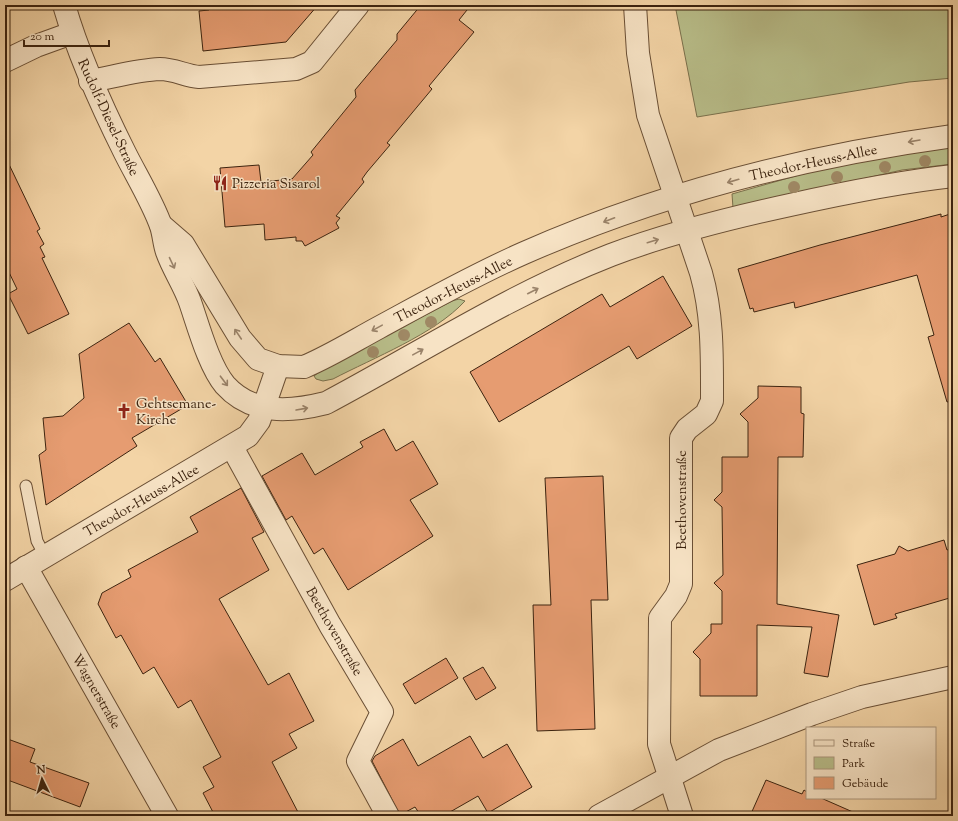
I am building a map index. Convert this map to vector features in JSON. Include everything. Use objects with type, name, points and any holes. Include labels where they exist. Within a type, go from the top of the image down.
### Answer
[{"type":"street","name":"Rudolf-Diesel-Straße","points":[[64,5],[72,33],[90,81],[160,226],[167,252],[188,297],[217,371],[226,385],[240,397],[254,405],[264,408]]},
{"type":"street","points":[[90,81],[160,70],[174,71],[186,76],[200,77],[296,69],[312,62],[358,5]]},
{"type":"street","points":[[635,5],[638,53],[648,115],[686,231]]},
{"type":"street","points":[[5,61],[36,46],[72,33]]},
{"type":"street","name":"Theodor-Heuss-Allee","points":[[5,580],[248,436],[259,421],[278,366],[304,367],[316,362],[459,284],[524,253],[615,217],[770,170],[829,156],[953,136]]},
{"type":"street","points":[[264,408],[279,411],[301,410],[326,403],[483,316],[542,286],[610,256],[686,231],[743,215],[833,195],[953,176]]},
{"type":"street","name":"Rudolf-Diesel-Straße","points":[[160,226],[183,244],[223,312],[251,352],[258,359],[278,366]]},
{"type":"street","name":"Beethovenstraße","points":[[682,816],[668,777],[659,744],[660,618],[676,596],[681,584],[682,438],[687,429],[706,414],[712,401],[710,317],[707,294],[686,231]]},
{"type":"street","name":"Beethovenstraße","points":[[232,446],[330,625],[382,712],[358,761],[388,816]]},
{"type":"street","name":"Wagnerstraße","points":[[26,567],[167,816]]},
{"type":"street","points":[[600,816],[719,750],[812,714],[862,697],[953,677]]},
{"type":"lane","points":[[26,486],[37,541],[45,556]]},
{"type":"green space","points":[[675,5],[953,5],[953,78],[909,82],[697,117]]},
{"type":"green space","points":[[951,147],[953,164],[902,170],[733,208],[732,194],[799,175],[867,159]]},
{"type":"green space","points":[[459,299],[465,301],[452,313],[421,335],[333,379],[323,381],[316,379],[314,376],[323,369],[452,301]]},
{"type":"building","points":[[209,5],[318,5],[286,42],[203,51],[199,11],[209,10]]},
{"type":"building","points":[[421,5],[471,5],[459,20],[474,32],[429,86],[432,89],[387,143],[390,145],[367,172],[362,179],[364,182],[336,216],[340,218],[336,223],[339,228],[305,246],[302,241],[296,241],[296,237],[265,240],[264,224],[225,227],[220,168],[259,165],[261,182],[292,179],[313,155],[311,152],[356,97],[355,90],[397,40],[397,34]]},
{"type":"building","points":[[5,156],[40,229],[37,231],[44,244],[40,247],[45,257],[42,258],[69,314],[28,334],[8,294],[17,289],[5,264]]},
{"type":"building","points":[[953,213],[953,401],[947,402],[928,337],[934,335],[917,275],[795,308],[794,302],[754,312],[753,308],[750,309],[738,269],[820,245],[941,214],[941,217]]},
{"type":"building","points":[[663,276],[692,326],[637,359],[629,346],[499,422],[470,372],[602,294],[610,307]]},
{"type":"building","name":"Gehtsemane- Kirche","points":[[129,323],[155,362],[160,358],[188,405],[132,438],[137,446],[46,505],[39,455],[46,450],[43,418],[63,416],[84,398],[79,354]]},
{"type":"building","points":[[758,386],[801,387],[801,413],[804,414],[803,457],[778,457],[777,604],[839,615],[828,677],[804,673],[812,627],[757,625],[757,696],[700,696],[700,659],[693,652],[711,633],[711,624],[722,624],[722,591],[714,583],[723,575],[722,507],[714,500],[722,492],[722,457],[748,457],[748,422],[740,414],[758,398]]},
{"type":"building","points":[[384,429],[396,451],[413,441],[438,484],[410,500],[433,536],[348,590],[323,548],[314,554],[292,516],[286,520],[262,476],[302,453],[315,475],[363,447],[360,442]]},
{"type":"building","points":[[603,476],[608,600],[591,600],[595,729],[537,731],[533,605],[551,605],[545,478]]},
{"type":"building","points":[[241,488],[264,532],[252,538],[269,570],[219,599],[268,685],[289,673],[314,721],[289,734],[297,748],[272,762],[300,816],[215,816],[203,793],[214,787],[203,767],[221,757],[191,700],[178,708],[154,667],[143,674],[121,635],[116,638],[98,604],[102,593],[131,577],[128,570],[198,532],[190,517]]},
{"type":"building","points":[[944,540],[947,550],[953,548],[953,597],[895,614],[897,618],[874,625],[857,565],[895,554],[899,546],[908,551]]},
{"type":"building","points":[[446,658],[458,678],[415,704],[403,684]]},
{"type":"building","points":[[483,667],[496,688],[476,700],[463,678]]},
{"type":"building","points":[[470,736],[483,758],[507,744],[532,787],[488,813],[478,796],[443,816],[421,816],[415,807],[400,815],[372,761],[375,756],[403,739],[418,766]]},
{"type":"building","points":[[5,738],[35,749],[30,762],[89,783],[80,807],[5,779]]},
{"type":"building","points":[[766,780],[802,794],[804,790],[806,791],[806,799],[823,799],[862,816],[750,816]]},
{"type":"place","name":"Pizzeria Sisarol","points":[[220,183]]},
{"type":"place","name":"Gehtsemane- Kirche","points":[[124,411]]}]
